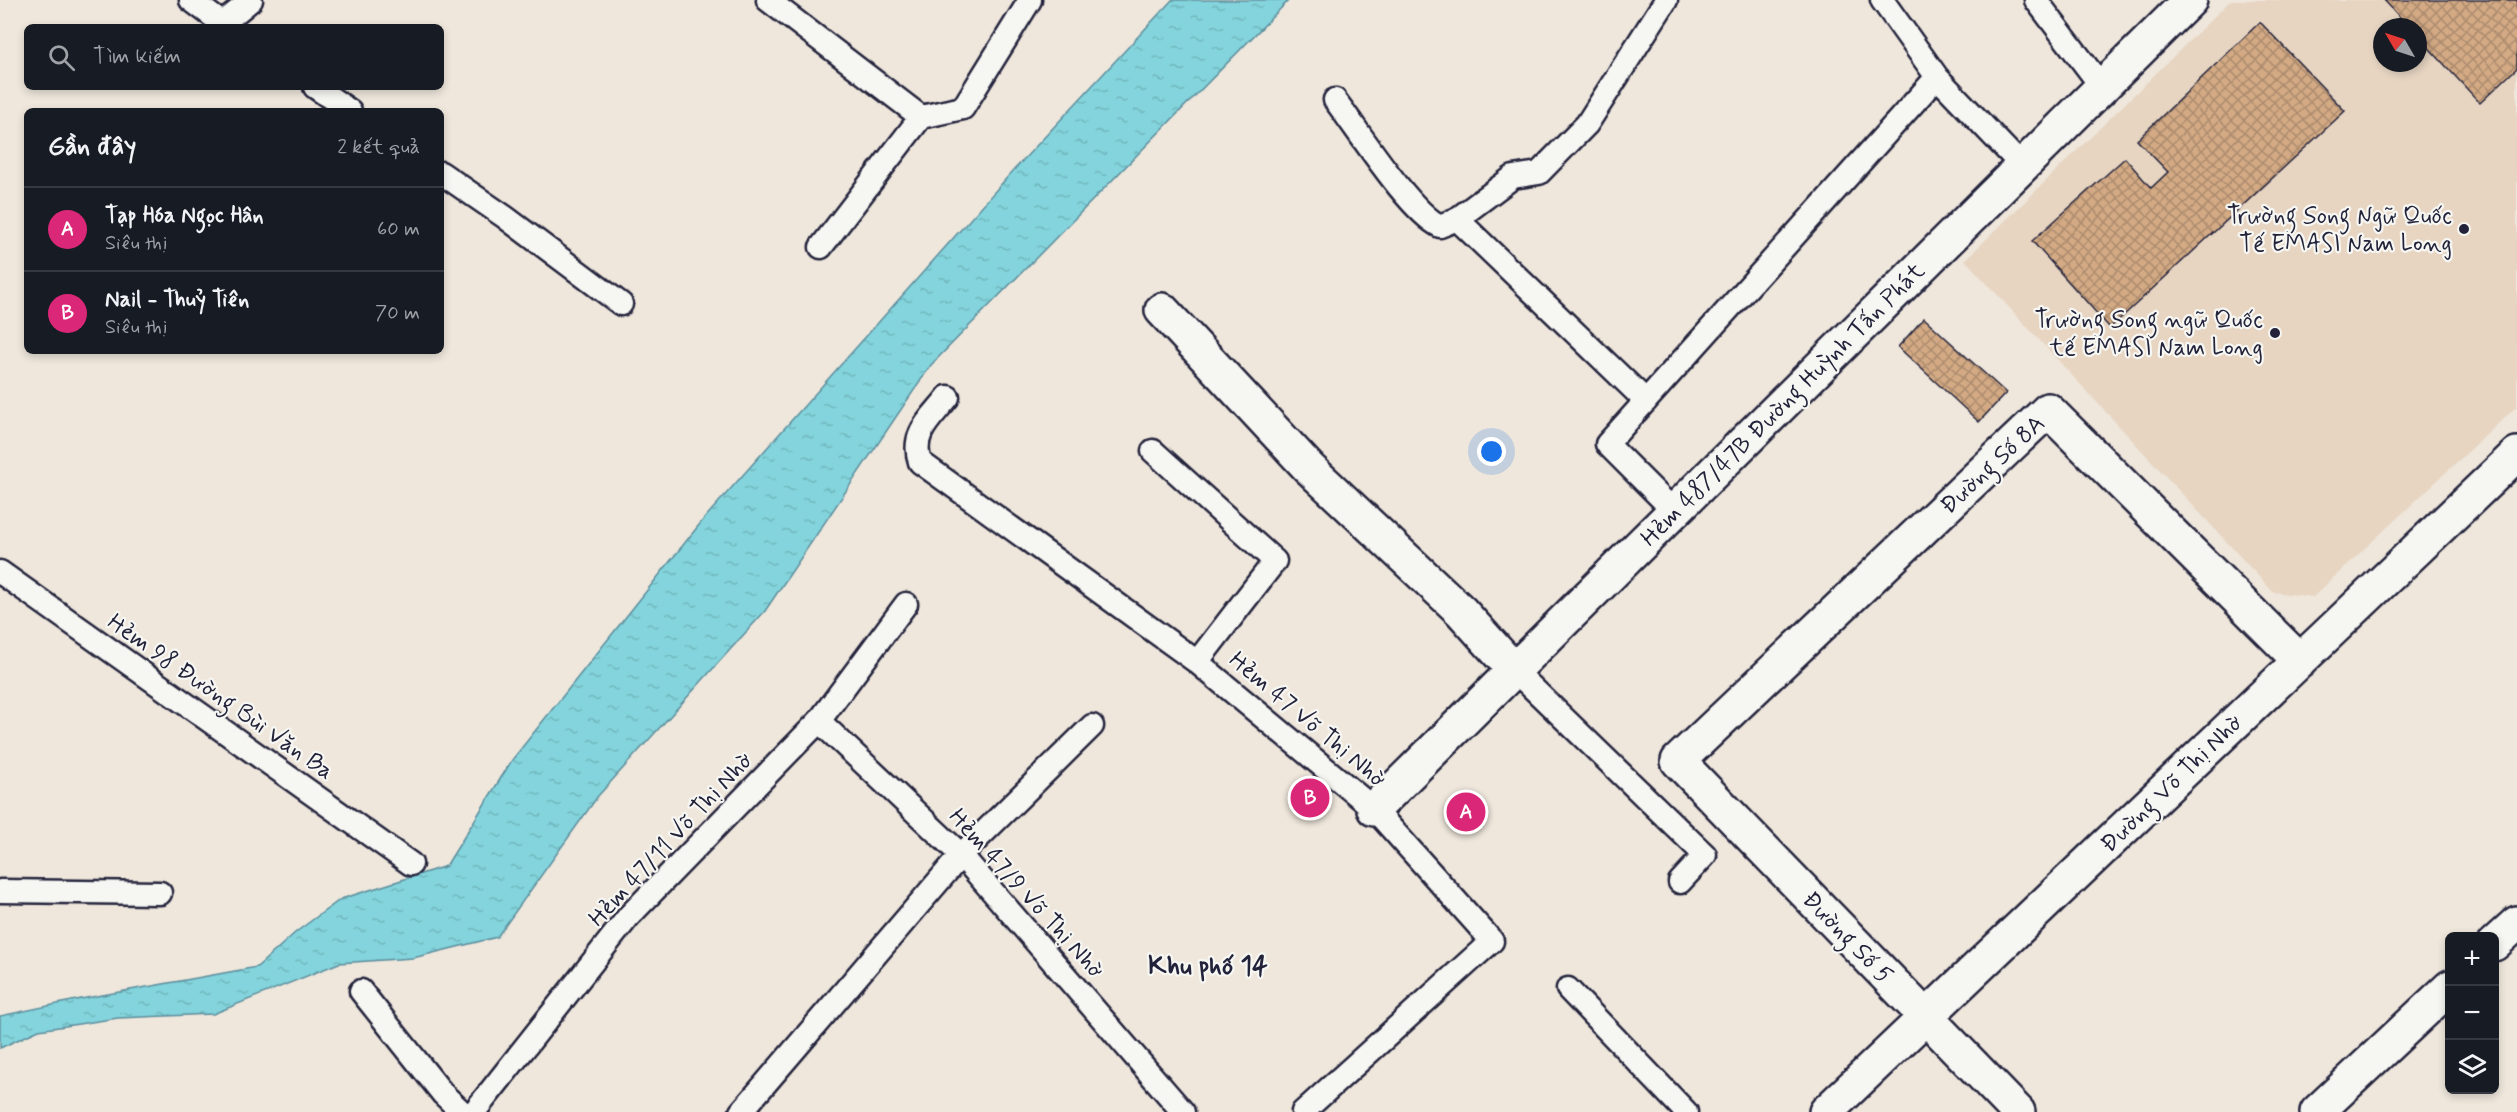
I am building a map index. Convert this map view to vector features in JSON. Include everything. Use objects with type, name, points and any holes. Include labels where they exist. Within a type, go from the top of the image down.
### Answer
[{"type":"street","name":"Hẻm 487/47B Đường Huỳnh Tấn Phát","points":[[1374,809],[2190,0]]},
{"type":"street","points":[[1162,310],[1309,468],[1461,611],[1514,670]]},
{"type":"street","name":"Đường Số 8A","points":[[1678,761],[2048,410],[2300,661]]},
{"type":"street","name":"Đường Võ Thị Nhờ","points":[[1826,1112],[2517,454]]},
{"type":"street","name":"Đường Số 5","points":[[1678,761],[2018,1112]]},
{"type":"street","points":[[2499,939],[2517,923]]},
{"type":"street","points":[[2317,1112],[2445,992]]},
{"type":"lane","points":[[191,0],[224,24]]},
{"type":"lane","points":[[226,24],[251,0]]},
{"type":"lane","points":[[768,0],[921,117]]},
{"type":"lane","points":[[821,247],[921,117],[963,108],[1030,0]]},
{"type":"lane","points":[[1335,100],[1410,201],[1429,221],[1440,226],[1456,219],[1513,177],[1539,173],[1587,124],[1666,0]]},
{"type":"lane","points":[[1882,0],[1937,77],[2022,166]]},
{"type":"lane","points":[[2036,0],[2102,87]]},
{"type":"lane","points":[[1674,511],[1607,444],[1937,77]]},
{"type":"lane","points":[[319,90],[346,108]]},
{"type":"lane","points":[[444,175],[505,217],[621,304]]},
{"type":"lane","points":[[1456,219],[1646,401]]},
{"type":"lane","name":"Hẻm 47 Võ Thị Nhờ","points":[[948,397],[917,436],[916,452],[920,462],[1197,662],[1374,809],[1492,940],[1303,1112]]},
{"type":"lane","points":[[1153,452],[1275,561],[1197,662]]},
{"type":"lane","name":"Hẻm 98 Đường Bùi Văn Ba","points":[[0,573],[411,864]]},
{"type":"lane","name":"Hẻm 47/11 Võ Thị Nhờ","points":[[474,1112],[629,916],[819,722],[906,604]]},
{"type":"lane","points":[[1514,670],[1705,855],[1680,882]]},
{"type":"lane","name":"Hẻm 47/9 Võ Thị Nhờ","points":[[819,722],[961,855],[1183,1112]]},
{"type":"lane","points":[[741,1112],[961,855],[1092,726]]},
{"type":"lane","points":[[0,891],[160,893]]},
{"type":"lane","points":[[1568,989],[1686,1112]]},
{"type":"lane","points":[[361,992],[443,1094],[462,1112]]},
{"type":"shaded area","name":"Trường Song ngữ Quốc tế EMASI Nam Long","points":[[2231,0],[2517,0],[2517,406],[2313,597],[2273,592],[1965,260]]},
{"type":"water","points":[[1172,0],[1289,0],[931,365],[765,611],[598,796],[497,937],[413,958],[339,963],[213,1014],[118,1018],[39,1030],[0,1048],[0,1016],[257,967],[296,932],[341,899],[446,866],[512,760],[703,520],[1012,172]]},
{"type":"building","points":[[2384,0],[2517,0],[2517,68],[2480,103],[2427,46],[2427,18],[2401,18]]},
{"type":"building","points":[[2260,22],[2345,111],[2110,328],[2032,241],[2125,158],[2151,188],[2168,172],[2137,140]]},
{"type":"building","points":[[1924,318],[2006,393],[1979,422],[1898,347]]},
{"type":"place","name":"Trường Song Ngữ Quốc Tế EMASI Nam Long","points":[[2464,229]]},
{"type":"place","name":"Trường Song ngữ Quốc tế EMASI Nam Long","points":[[2275,333]]},
{"type":"place","name":"Nail - Thuỷ Tiên","points":[[1310,798]]},
{"type":"place","name":"Tạp Hóa Ngọc Hân","points":[[1466,812]]},
{"type":"district","name":"Khu phố 14","points":[[1208,965]]}]
